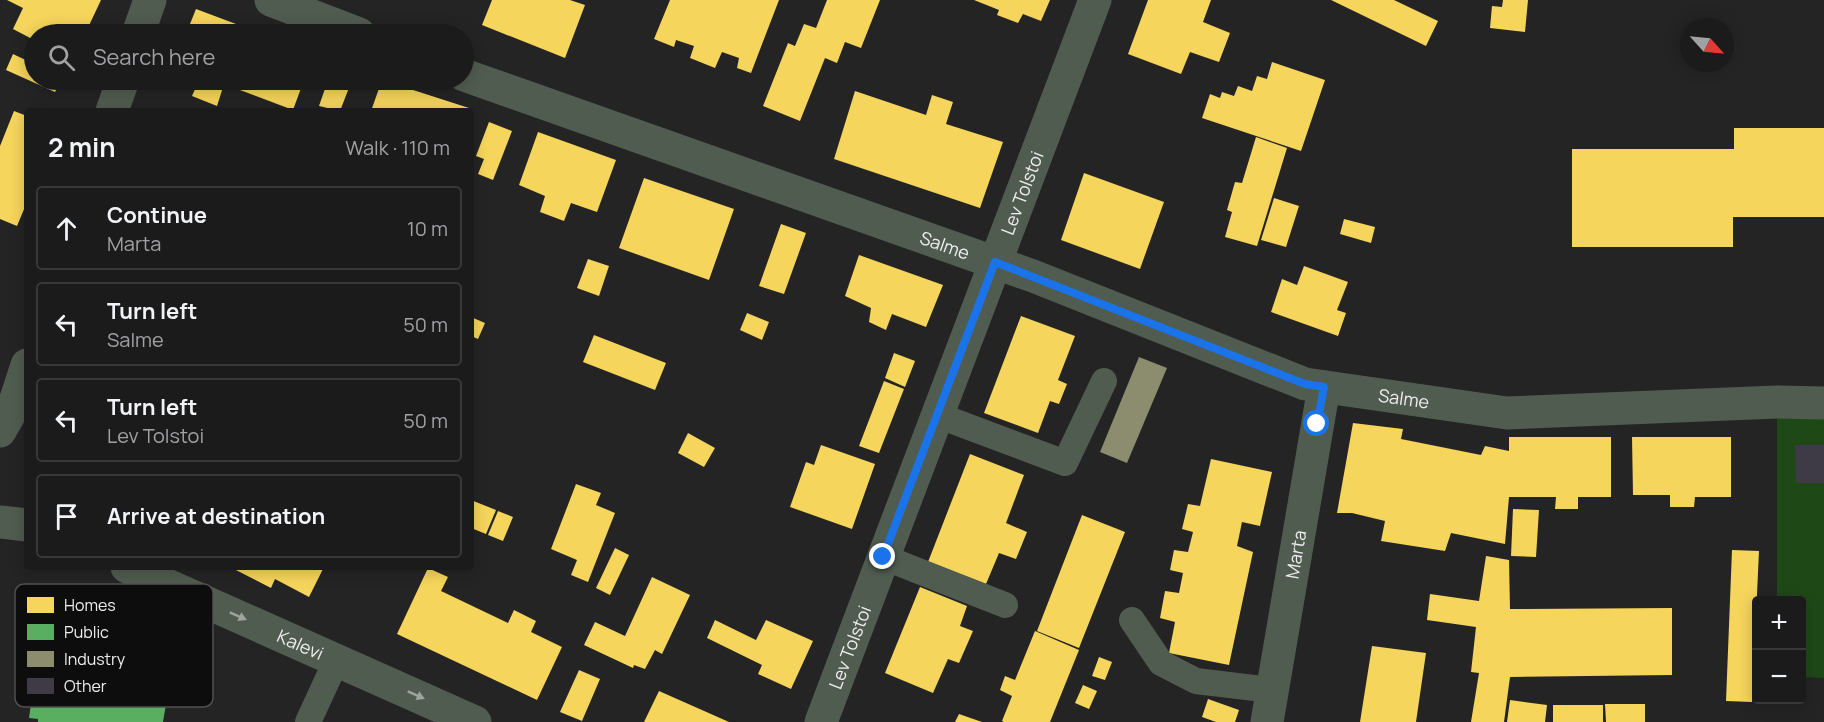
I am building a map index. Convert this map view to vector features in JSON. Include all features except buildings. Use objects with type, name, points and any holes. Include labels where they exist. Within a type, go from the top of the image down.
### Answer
[{"type":"street","points":[[142,24],[150,0]]},
{"type":"street","points":[[271,0],[333,24]]},
{"type":"street","name":"Lev Tolstoi","points":[[821,722],[1095,0]]},
{"type":"street","name":"Salme","points":[[474,79],[995,262],[1305,384],[1507,413],[1777,402],[1824,403]]},
{"type":"street","points":[[113,108],[119,90]]},
{"type":"street","points":[[0,431],[13,408],[24,374]]},
{"type":"street","name":"Marta","points":[[1267,722],[1324,387]]},
{"type":"street","points":[[0,522],[24,525]]},
{"type":"street","name":"Kalevi","points":[[134,570],[166,584]]},
{"type":"street","name":"Kalevi","points":[[213,605],[475,722]]},
{"type":"lane","points":[[937,415],[1065,463],[1104,381]]},
{"type":"lane","points":[[883,557],[1005,605]]},
{"type":"lane","points":[[1132,620],[1161,663],[1196,681],[1272,690]]},
{"type":"lane","points":[[308,722],[337,659]]},
{"type":"green space","points":[[1777,402],[1824,403],[1824,678],[1806,677],[1806,596],[1777,596]]},
{"type":"route","points":[[883,557],[995,262],[1305,384],[1324,387],[1317,424]]}]
